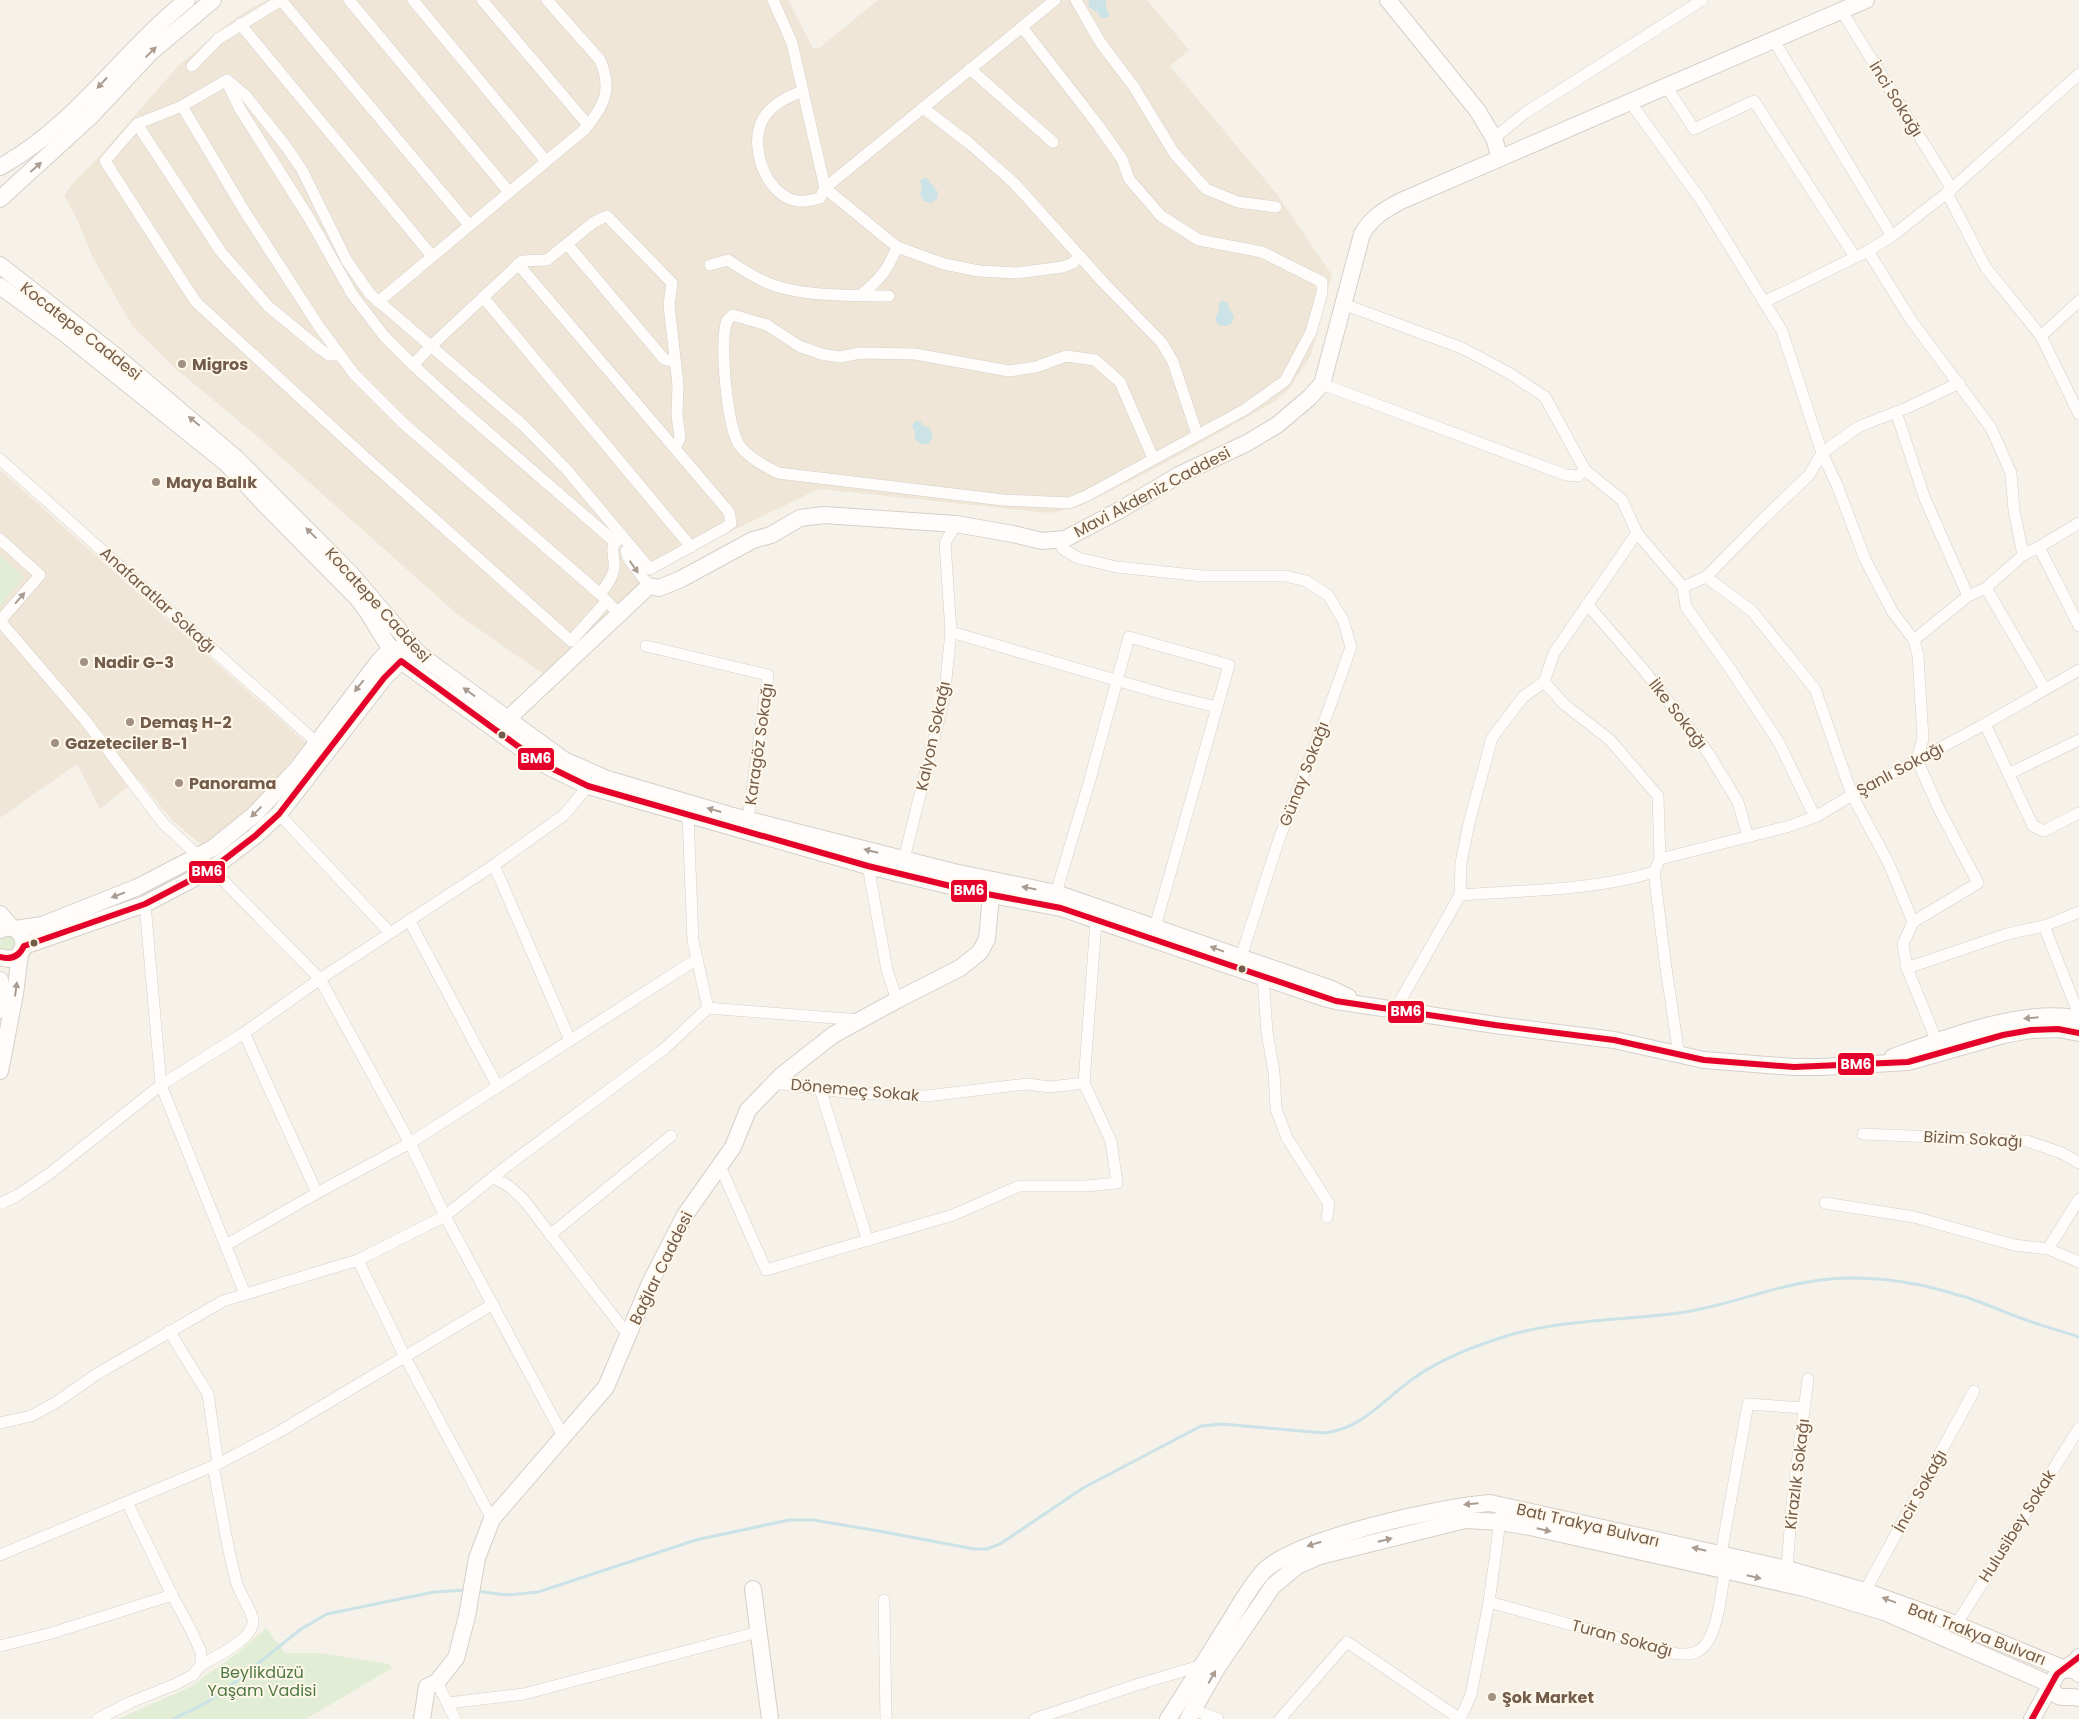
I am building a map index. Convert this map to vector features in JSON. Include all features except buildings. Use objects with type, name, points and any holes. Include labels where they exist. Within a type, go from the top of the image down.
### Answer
[{"type":"main road","points":[[0,167],[33,146],[64,122],[135,47],[187,0]]},
{"type":"main road","points":[[0,200],[91,116],[151,52],[213,0]]},
{"type":"main road","points":[[1388,0],[1476,110],[1494,138],[1500,158]]},
{"type":"main road","name":"Mavi Akdeniz Caddesi","points":[[649,586],[659,588],[681,579],[753,540],[770,536],[786,528],[800,518],[824,515],[956,524],[1042,541],[1065,538],[1120,510],[1179,475],[1247,443],[1277,425],[1309,398],[1322,384],[1362,234],[1369,222],[1382,211],[1401,201],[1866,0]]},
{"type":"main road","name":"Kocatepe Caddesi","points":[[0,266],[118,358],[236,458],[351,574],[413,648],[505,726],[547,766],[588,786],[868,866],[992,888],[1056,893],[1329,988],[1361,1003]]},
{"type":"main road","name":"Kocatepe Caddesi","points":[[0,286],[64,333],[227,464],[357,598],[376,622],[396,655],[505,726],[587,772],[677,800],[904,859],[1047,904],[1324,998],[1395,1010],[1614,1040],[1679,1056],[1720,1063],[1794,1067],[1908,1062],[2010,1020],[2057,1016],[2079,1017]]},
{"type":"main road","points":[[505,726],[516,712],[618,613],[649,586]]},
{"type":"main road","points":[[9,929],[42,924],[103,901],[138,887],[199,857],[213,848],[255,814],[297,768],[368,675],[396,655],[413,648]]},
{"type":"main road","points":[[0,957],[10,959],[22,949],[145,904],[212,869],[255,836],[279,814],[384,678],[396,655]]},
{"type":"main road","name":"Bağlar Caddesi","points":[[422,1719],[427,1687],[437,1682],[456,1658],[467,1616],[476,1558],[492,1520],[606,1388],[650,1283],[685,1216],[733,1147],[748,1110],[774,1083],[833,1035],[960,968],[980,952],[987,939],[992,888]]},
{"type":"main road","points":[[0,914],[9,929],[23,937],[15,994],[0,1071]]},
{"type":"main road","points":[[0,980],[0,1010]]},
{"type":"main road","name":"Kocatepe Caddesi","points":[[1939,1048],[2031,1030],[2058,1029],[2079,1034]]},
{"type":"main road","name":"Batı Trakya Bulvarı","points":[[1168,1719],[1248,1592],[1264,1571],[1283,1557],[1301,1548],[1367,1528],[1464,1505],[1490,1503],[1787,1569],[1865,1592],[1956,1625],[2072,1672]]},
{"type":"main road","name":"Batı Trakya Bulvarı","points":[[1191,1715],[1217,1668],[1273,1586],[1297,1566],[1320,1556],[1465,1520],[1500,1522],[1804,1588],[1884,1612],[2050,1684],[2058,1696],[2068,1699],[2078,1696]]},
{"type":"main road","points":[[753,1589],[770,1719]]},
{"type":"main road","points":[[2034,1717],[2057,1674],[2072,1672],[2079,1657]]},
{"type":"main road","points":[[2034,1717],[2078,1696]]},
{"type":"street","points":[[192,66],[218,39],[281,0],[469,225]]},
{"type":"street","points":[[350,0],[508,192]]},
{"type":"street","points":[[413,0],[546,161]]},
{"type":"street","points":[[482,0],[588,125]]},
{"type":"street","points":[[378,302],[546,161],[598,114],[605,100],[607,85],[600,60],[548,0]]},
{"type":"street","points":[[773,0],[792,43],[826,188],[897,247],[944,264],[979,271],[1016,273],[1063,267],[1073,263],[1080,256]]},
{"type":"street","points":[[803,91],[786,97],[772,109],[760,125],[757,143],[761,163],[768,179],[778,191],[796,201],[809,201],[820,198],[826,188],[1055,0]]},
{"type":"street","points":[[1076,0],[1100,42],[1134,87],[1174,153],[1206,189],[1238,202],[1276,206]]},
{"type":"street","points":[[1494,138],[1525,113],[1702,0]]},
{"type":"street","name":"İnci Sokağı","points":[[1841,10],[1950,191],[1986,268],[2041,336],[2075,394],[2079,414]]},
{"type":"street","points":[[240,24],[432,256]]},
{"type":"street","points":[[1022,27],[1103,132],[1122,159],[1129,179],[1141,196],[1160,216],[1200,240],[1262,252],[1322,282],[1322,293],[1311,332],[1285,381],[1244,410],[1086,496],[1069,503],[1003,500],[778,473],[761,464],[740,447],[731,427],[724,353],[727,321],[732,315],[767,325],[799,346],[821,354],[840,357],[860,353],[915,354],[1009,371],[1036,368],[1066,356],[1095,360],[1120,382],[1153,458]]},
{"type":"street","points":[[1773,39],[1892,236]]},
{"type":"street","points":[[970,69],[1053,142]]},
{"type":"street","points":[[1764,302],[1868,251],[1892,236],[1950,191],[2079,74]]},
{"type":"street","points":[[227,80],[182,106],[137,124],[105,161],[123,192],[197,302],[367,459],[572,640],[603,598],[615,566],[612,547],[623,542]]},
{"type":"street","points":[[227,80],[246,96],[285,145],[302,170],[347,261],[370,294],[523,425],[567,470],[623,542],[628,558],[649,586]]},
{"type":"street","points":[[227,80],[240,109],[309,218],[352,294],[384,336],[413,366],[623,542],[650,569],[726,528],[731,518],[729,512],[518,264]]},
{"type":"street","points":[[1666,86],[1694,129],[1754,101],[1855,257]]},
{"type":"street","points":[[1630,102],[1701,200],[1782,331],[1822,453],[1837,485],[1865,559],[1892,611],[1914,640],[1918,655],[1923,739],[1917,760],[1939,809],[1978,883],[1913,922],[1903,944],[1907,968],[1939,1048]]},
{"type":"street","points":[[182,106],[245,212],[318,325],[354,374],[403,423],[618,613]]},
{"type":"street","points":[[923,108],[969,143],[1015,184],[1162,343],[1173,362],[1197,434]]},
{"type":"street","points":[[137,124],[221,252],[256,293],[268,306],[320,350],[329,355],[340,355]]},
{"type":"street","points":[[413,366],[430,347],[518,264],[527,259],[547,260],[594,222],[607,216],[672,283],[668,305],[678,385],[677,415],[680,438],[675,448]]},
{"type":"street","points":[[568,244],[664,359],[675,362]]},
{"type":"street","points":[[861,295],[876,283],[887,270],[897,247]]},
{"type":"street","points":[[1868,251],[1911,320],[1991,428],[2011,473],[2014,510],[2023,555]]},
{"type":"street","points":[[710,264],[728,260],[764,281],[790,290],[888,296]]},
{"type":"street","points":[[483,296],[691,547]]},
{"type":"street","points":[[2041,336],[2079,301]]},
{"type":"street","points":[[1343,304],[1462,348],[1509,373],[1545,397],[1585,470],[1622,500],[1637,533],[1683,587],[1686,607],[1778,741],[1811,809],[1817,816]]},
{"type":"street","points":[[1683,587],[1706,577],[1809,475],[1822,453],[1858,427],[1959,383]]},
{"type":"street","points":[[1322,384],[1566,475],[1578,476],[1585,470]]},
{"type":"street","points":[[1896,412],[1926,499],[1968,596]]},
{"type":"street","name":"Anafaratlar Sokağı","points":[[0,459],[316,742]]},
{"type":"street","points":[[1914,640],[1968,596],[1986,588],[2023,555],[2079,523]]},
{"type":"street","name":"Kalyon Sokağı","points":[[904,859],[944,698],[951,632],[945,542],[956,524]]},
{"type":"street","points":[[1395,1010],[1460,895],[1461,863],[1468,823],[1492,738],[1523,697],[1544,682],[1554,653],[1586,604],[1637,533]]},
{"type":"street","points":[[0,539],[40,575],[0,621],[85,720],[163,823],[212,869],[320,979],[410,1144],[445,1216],[563,1436]]},
{"type":"street","name":"Günay Sokağı","points":[[1057,540],[1063,549],[1078,558],[1117,567],[1203,576],[1286,576],[1306,581],[1328,595],[1343,620],[1351,647],[1279,838],[1241,957]]},
{"type":"street","points":[[2040,546],[2079,626]]},
{"type":"street","points":[[1706,577],[1752,611],[1814,689],[1852,795],[1889,864],[1913,922]]},
{"type":"street","points":[[1986,588],[2045,689]]},
{"type":"street","name":"İlke Sokağı","points":[[1586,604],[1643,669],[1709,754],[1738,802],[1748,837]]},
{"type":"street","points":[[951,632],[1213,706],[1216,710]]},
{"type":"street","points":[[1056,893],[1090,783],[1129,637],[1229,666],[1155,927]]},
{"type":"street","name":"Karagöz Sokağı","points":[[646,646],[768,675],[748,819]]},
{"type":"street","name":"Şanlı Sokağı","points":[[1660,859],[1790,826],[1817,816],[2079,670]]},
{"type":"street","points":[[1544,682],[1565,705],[1610,740],[1658,796],[1660,859],[1654,872],[1679,1056]]},
{"type":"street","points":[[1985,724],[2033,826],[2044,831],[2079,813]]},
{"type":"street","points":[[2008,774],[2079,740]]},
{"type":"street","points":[[0,1204],[18,1195],[49,1174],[161,1085],[244,1033],[320,979],[494,865],[564,815],[588,786]]},
{"type":"street","points":[[279,814],[390,933]]},
{"type":"street","points":[[688,816],[693,941],[708,1008]]},
{"type":"street","points":[[494,865],[570,1040]]},
{"type":"street","points":[[868,866],[887,970],[897,1000]]},
{"type":"street","points":[[1460,895],[1545,890],[1635,878],[1654,872]]},
{"type":"street","points":[[145,904],[161,1085],[245,1294]]},
{"type":"street","points":[[1907,968],[2007,934],[2044,926],[2079,912]]},
{"type":"street","points":[[409,920],[498,1087]]},
{"type":"street","points":[[720,1166],[766,1270],[953,1214],[1019,1186],[1086,1186],[1117,1183],[1110,1142],[1084,1083],[1096,921]]},
{"type":"street","points":[[2044,926],[2079,1017]]},
{"type":"street","points":[[226,1245],[317,1193],[410,1144],[697,959]]},
{"type":"street","points":[[1263,977],[1267,1032],[1274,1072],[1276,1109],[1287,1138],[1329,1204],[1327,1218]]},
{"type":"street","points":[[0,1423],[32,1416],[170,1331],[223,1301],[358,1260],[445,1216],[493,1177],[664,1049],[708,1008],[860,1020]]},
{"type":"street","points":[[244,1033],[317,1193]]},
{"type":"street","name":"Dönemeç Sokak","points":[[774,1083],[852,1093],[927,1096],[1027,1084],[1050,1087],[1084,1083]]},
{"type":"street","points":[[820,1089],[868,1241]]},
{"type":"street","name":"Bizim Sokağı","points":[[1863,1134],[2027,1141],[2062,1153],[2079,1163]]},
{"type":"street","points":[[550,1234],[671,1136]]},
{"type":"street","points":[[493,1177],[510,1187],[523,1199],[628,1336]]},
{"type":"street","points":[[2048,1249],[2079,1199]]},
{"type":"street","points":[[1824,1203],[1914,1217],[2014,1246],[2048,1249],[2079,1262]]},
{"type":"street","points":[[358,1260],[405,1356],[492,1520]]},
{"type":"street","points":[[0,1555],[216,1465],[277,1433],[493,1304]]},
{"type":"street","points":[[98,1719],[131,1702],[193,1675],[201,1665],[234,1645],[249,1633],[254,1622],[252,1613],[240,1594],[233,1570],[216,1465],[208,1394],[170,1331]]},
{"type":"street","name":"Kirazlık Sokağı","points":[[1787,1569],[1792,1504],[1808,1379]]},
{"type":"street","name":"İncir Sokağı","points":[[1865,1592],[1974,1391]]},
{"type":"street","points":[[1721,1554],[1748,1404],[1804,1408]]},
{"type":"street","name":"Hulusibey Sokak","points":[[1956,1625],[2079,1428]]},
{"type":"street","points":[[127,1502],[201,1652],[201,1665]]},
{"type":"street","points":[[1280,1719],[1347,1642],[1460,1719],[1471,1695],[1489,1602],[1501,1505]]},
{"type":"street","name":"Turan Sokağı","points":[[1489,1602],[1677,1654],[1687,1654],[1698,1652],[1707,1644],[1714,1631],[1725,1570]]},
{"type":"street","points":[[0,1646],[52,1633],[172,1596]]},
{"type":"street","points":[[884,1600],[886,1719]]},
{"type":"street","points":[[448,1703],[524,1694],[758,1632]]},
{"type":"street","points":[[1035,1719],[1203,1665]]},
{"type":"street","points":[[437,1682],[455,1719]]},
{"type":"street","points":[[1191,1715],[1218,1719]]},
{"type":"shaded area","points":[[267,0],[788,0],[813,48],[818,49],[878,0],[1147,0],[1189,50],[1170,66],[1277,194],[1332,275],[1311,355],[1290,388],[1274,402],[1165,463],[1081,506],[1049,513],[819,489],[694,549],[650,576],[614,606],[546,676],[457,614],[265,443],[176,369],[133,327],[93,258],[74,213],[64,196],[72,184],[96,160],[178,66],[226,25],[246,11]]},
{"type":"shaded area","points":[[0,470],[306,743],[241,820],[204,847],[172,820],[138,779],[100,809],[77,764],[0,818]]},
{"type":"green space","points":[[0,556],[24,577],[0,606]]},
{"type":"green space","points":[[1,934],[16,938],[14,951],[0,950]]},
{"type":"green space","name":"Beylikdüzü Yaşam Vadisi","points":[[266,1628],[285,1653],[319,1653],[389,1664],[392,1668],[306,1719],[118,1719],[190,1687],[240,1651]]},
{"type":"water","points":[[1089,0],[1106,0],[1108,17],[1102,18],[1089,6]]},
{"type":"water","points":[[926,177],[938,192],[937,199],[931,203],[924,201],[920,195],[922,188],[920,181]]},
{"type":"water","points":[[1223,300],[1228,303],[1229,309],[1234,316],[1232,323],[1226,326],[1219,325],[1215,319],[1219,304]]},
{"type":"water","points":[[915,421],[921,422],[923,426],[931,430],[932,439],[928,444],[920,444],[915,439],[915,432],[912,427]]},
{"type":"waterway","points":[[475,1591],[507,1595],[538,1592],[696,1540],[789,1520],[813,1520],[974,1549],[987,1549],[1000,1544],[1083,1488],[1201,1426],[1222,1424],[1324,1433],[1338,1430],[1350,1426],[1372,1412],[1403,1386],[1433,1366],[1463,1351],[1516,1333],[1562,1324],[1679,1313],[1808,1282],[1827,1279],[1865,1278],[1922,1285],[1967,1297],[2026,1320],[2079,1337]]},
{"type":"waterway","points":[[173,1719],[220,1694],[301,1629],[327,1614],[434,1592],[467,1590]]},
{"type":"transit line","name":"BM6","points":[[0,957],[14,957],[20,953],[24,946],[145,904],[212,869],[255,836],[279,814],[384,678],[401,661],[530,755],[547,766],[588,786],[868,866],[971,891],[1061,908],[1336,1001],[1495,1025],[1614,1040],[1704,1060],[1794,1067],[1908,1062],[2003,1035],[2031,1030],[2058,1029],[2079,1033]]},
{"type":"transit line","name":"BM6","points":[[2032,1719],[2057,1674],[2079,1657]]},
{"type":"place","name":"Migros","points":[[182,364]]},
{"type":"place","name":"Maya Balık","points":[[156,482]]},
{"type":"place","name":"Nadir G-3","points":[[84,662]]},
{"type":"place","name":"Demaş H-2","points":[[130,722]]},
{"type":"place","name":"Gazeteciler B-1","points":[[55,743]]},
{"type":"place","name":"Panorama","points":[[179,783]]},
{"type":"place","name":"Şok Market","points":[[1492,1697]]}]
